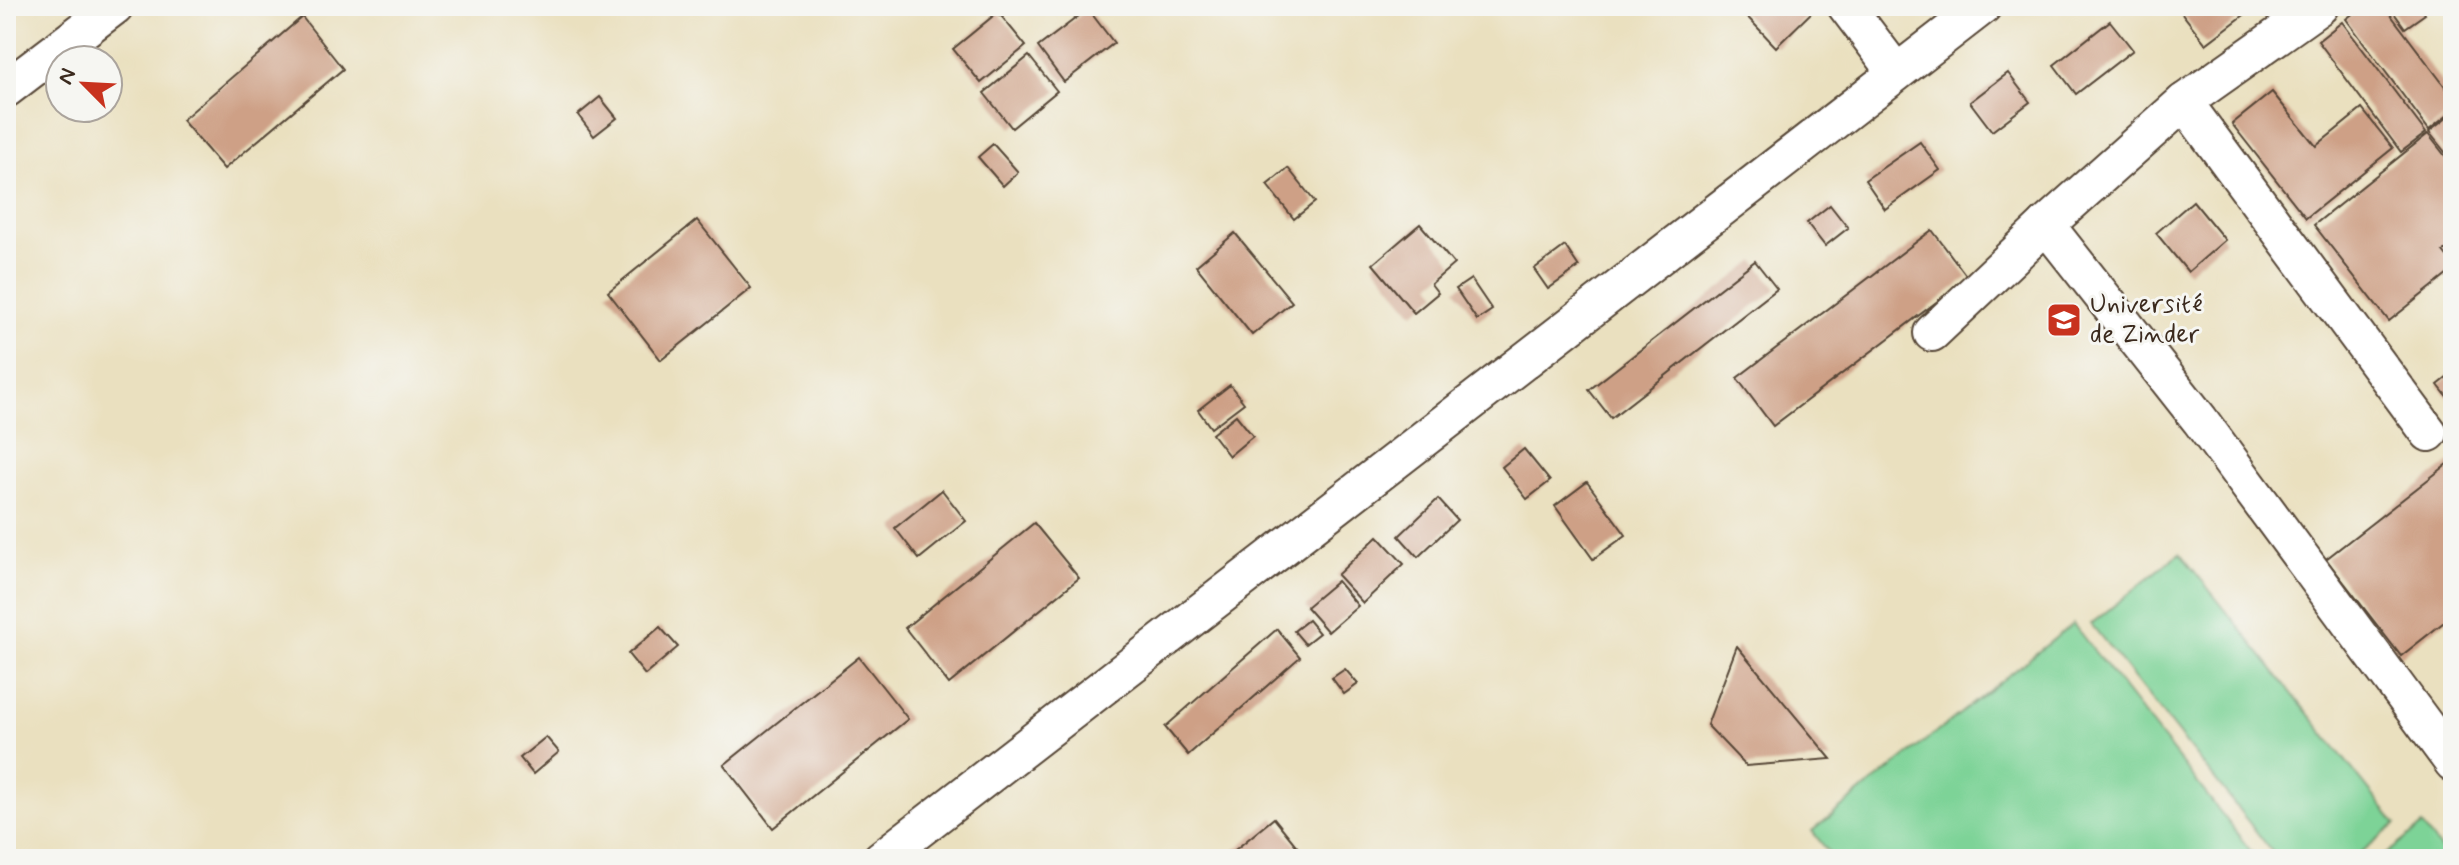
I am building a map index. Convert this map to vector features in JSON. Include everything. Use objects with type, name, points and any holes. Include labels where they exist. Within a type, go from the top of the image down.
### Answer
[{"type":"street","points":[[1846,6],[1896,72]]},
{"type":"street","points":[[881,859],[1983,6]]},
{"type":"street","points":[[1932,333],[2046,225],[2184,102],[2320,6]]},
{"type":"street","points":[[6,89],[96,11]]},
{"type":"street","points":[[2184,102],[2429,433]]},
{"type":"street","points":[[2046,225],[2200,420],[2453,763]]},
{"type":"green space","points":[[2180,553],[2396,824],[2353,859],[2278,859],[2091,624]]},
{"type":"green space","points":[[2073,624],[2257,859],[1834,859],[1812,831]]},
{"type":"green space","points":[[2422,826],[2448,859],[2380,859]]},
{"type":"building","points":[[1737,6],[1814,6],[1816,8],[1776,47]]},
{"type":"building","points":[[2244,6],[2248,12],[2206,44],[2178,8]]},
{"type":"building","points":[[2363,6],[2384,6],[2453,97],[2453,111],[2429,130],[2346,19]]},
{"type":"building","points":[[2389,6],[2420,6],[2425,14],[2405,28]]},
{"type":"building","points":[[1088,9],[1114,43],[1064,82],[1038,47]]},
{"type":"building","points":[[998,12],[1026,46],[981,83],[953,49]]},
{"type":"building","points":[[302,17],[343,69],[224,169],[182,120]]},
{"type":"building","points":[[2110,21],[2133,50],[2076,94],[2054,65]]},
{"type":"building","points":[[2342,22],[2426,133],[2401,152],[2318,41]]},
{"type":"building","points":[[1029,56],[1057,91],[1012,128],[984,93]]},
{"type":"building","points":[[2008,73],[2030,102],[1992,131],[1970,102]]},
{"type":"building","points":[[2272,92],[2316,146],[2362,109],[2393,148],[2306,218],[2232,124]]},
{"type":"building","points":[[600,97],[617,118],[594,136],[578,115]]},
{"type":"building","points":[[2453,113],[2453,162],[2429,132]]},
{"type":"building","points":[[2428,134],[2453,166],[2453,244],[2443,252],[2453,265],[2453,270],[2389,321],[2314,225]]},
{"type":"building","points":[[1920,142],[1940,170],[1885,209],[1865,180]]},
{"type":"building","points":[[993,144],[1018,172],[1003,186],[978,157]]},
{"type":"building","points":[[1288,168],[1315,202],[1294,219],[1267,185]]},
{"type":"building","points":[[2193,201],[2225,240],[2188,272],[2156,233]]},
{"type":"building","points":[[1830,205],[1848,228],[1825,246],[1807,223]]},
{"type":"building","points":[[697,220],[751,288],[661,360],[608,292]]},
{"type":"building","points":[[1420,224],[1454,264],[1431,284],[1438,293],[1414,313],[1373,264]]},
{"type":"building","points":[[1932,230],[1968,278],[1773,426],[1737,378]]},
{"type":"building","points":[[1235,233],[1292,302],[1252,335],[1196,266]]},
{"type":"building","points":[[1565,246],[1579,267],[1548,289],[1534,269]]},
{"type":"building","points":[[1755,261],[1777,289],[1611,418],[1589,390]]},
{"type":"building","points":[[1471,279],[1492,310],[1477,320],[1456,289]]},
{"type":"building","points":[[2453,373],[2453,404],[2438,385]]},
{"type":"building","points":[[1230,385],[1244,403],[1211,428],[1198,410]]},
{"type":"building","points":[[1236,415],[1253,436],[1229,456],[1212,434]]},
{"type":"building","points":[[1524,449],[1550,481],[1527,499],[1502,467]]},
{"type":"building","points":[[2453,460],[2453,615],[2401,656],[2326,559]]},
{"type":"building","points":[[1587,482],[1626,535],[1593,559],[1555,506]]},
{"type":"building","points":[[942,490],[966,521],[919,559],[895,528]]},
{"type":"building","points":[[1438,499],[1457,520],[1418,557],[1399,536]]},
{"type":"building","points":[[1034,523],[1079,578],[949,684],[905,628]]},
{"type":"building","points":[[1378,536],[1404,564],[1363,603],[1337,575]]},
{"type":"building","points":[[1337,581],[1358,606],[1328,632],[1306,607]]},
{"type":"building","points":[[1308,620],[1319,633],[1305,644],[1294,631]]},
{"type":"building","points":[[660,627],[678,647],[645,675],[628,654]]},
{"type":"building","points":[[1277,629],[1300,657],[1188,755],[1165,727]]},
{"type":"building","points":[[1737,646],[1831,759],[1746,766],[1707,725]]},
{"type":"building","points":[[859,657],[908,719],[773,828],[724,765]]},
{"type":"building","points":[[1345,669],[1358,684],[1344,694],[1332,678]]},
{"type":"building","points":[[546,737],[559,752],[533,774],[520,758]]},
{"type":"building","points":[[1274,818],[1307,859],[1224,859]]},
{"type":"place","name":"Université de Zinder","points":[[2064,320]]}]
